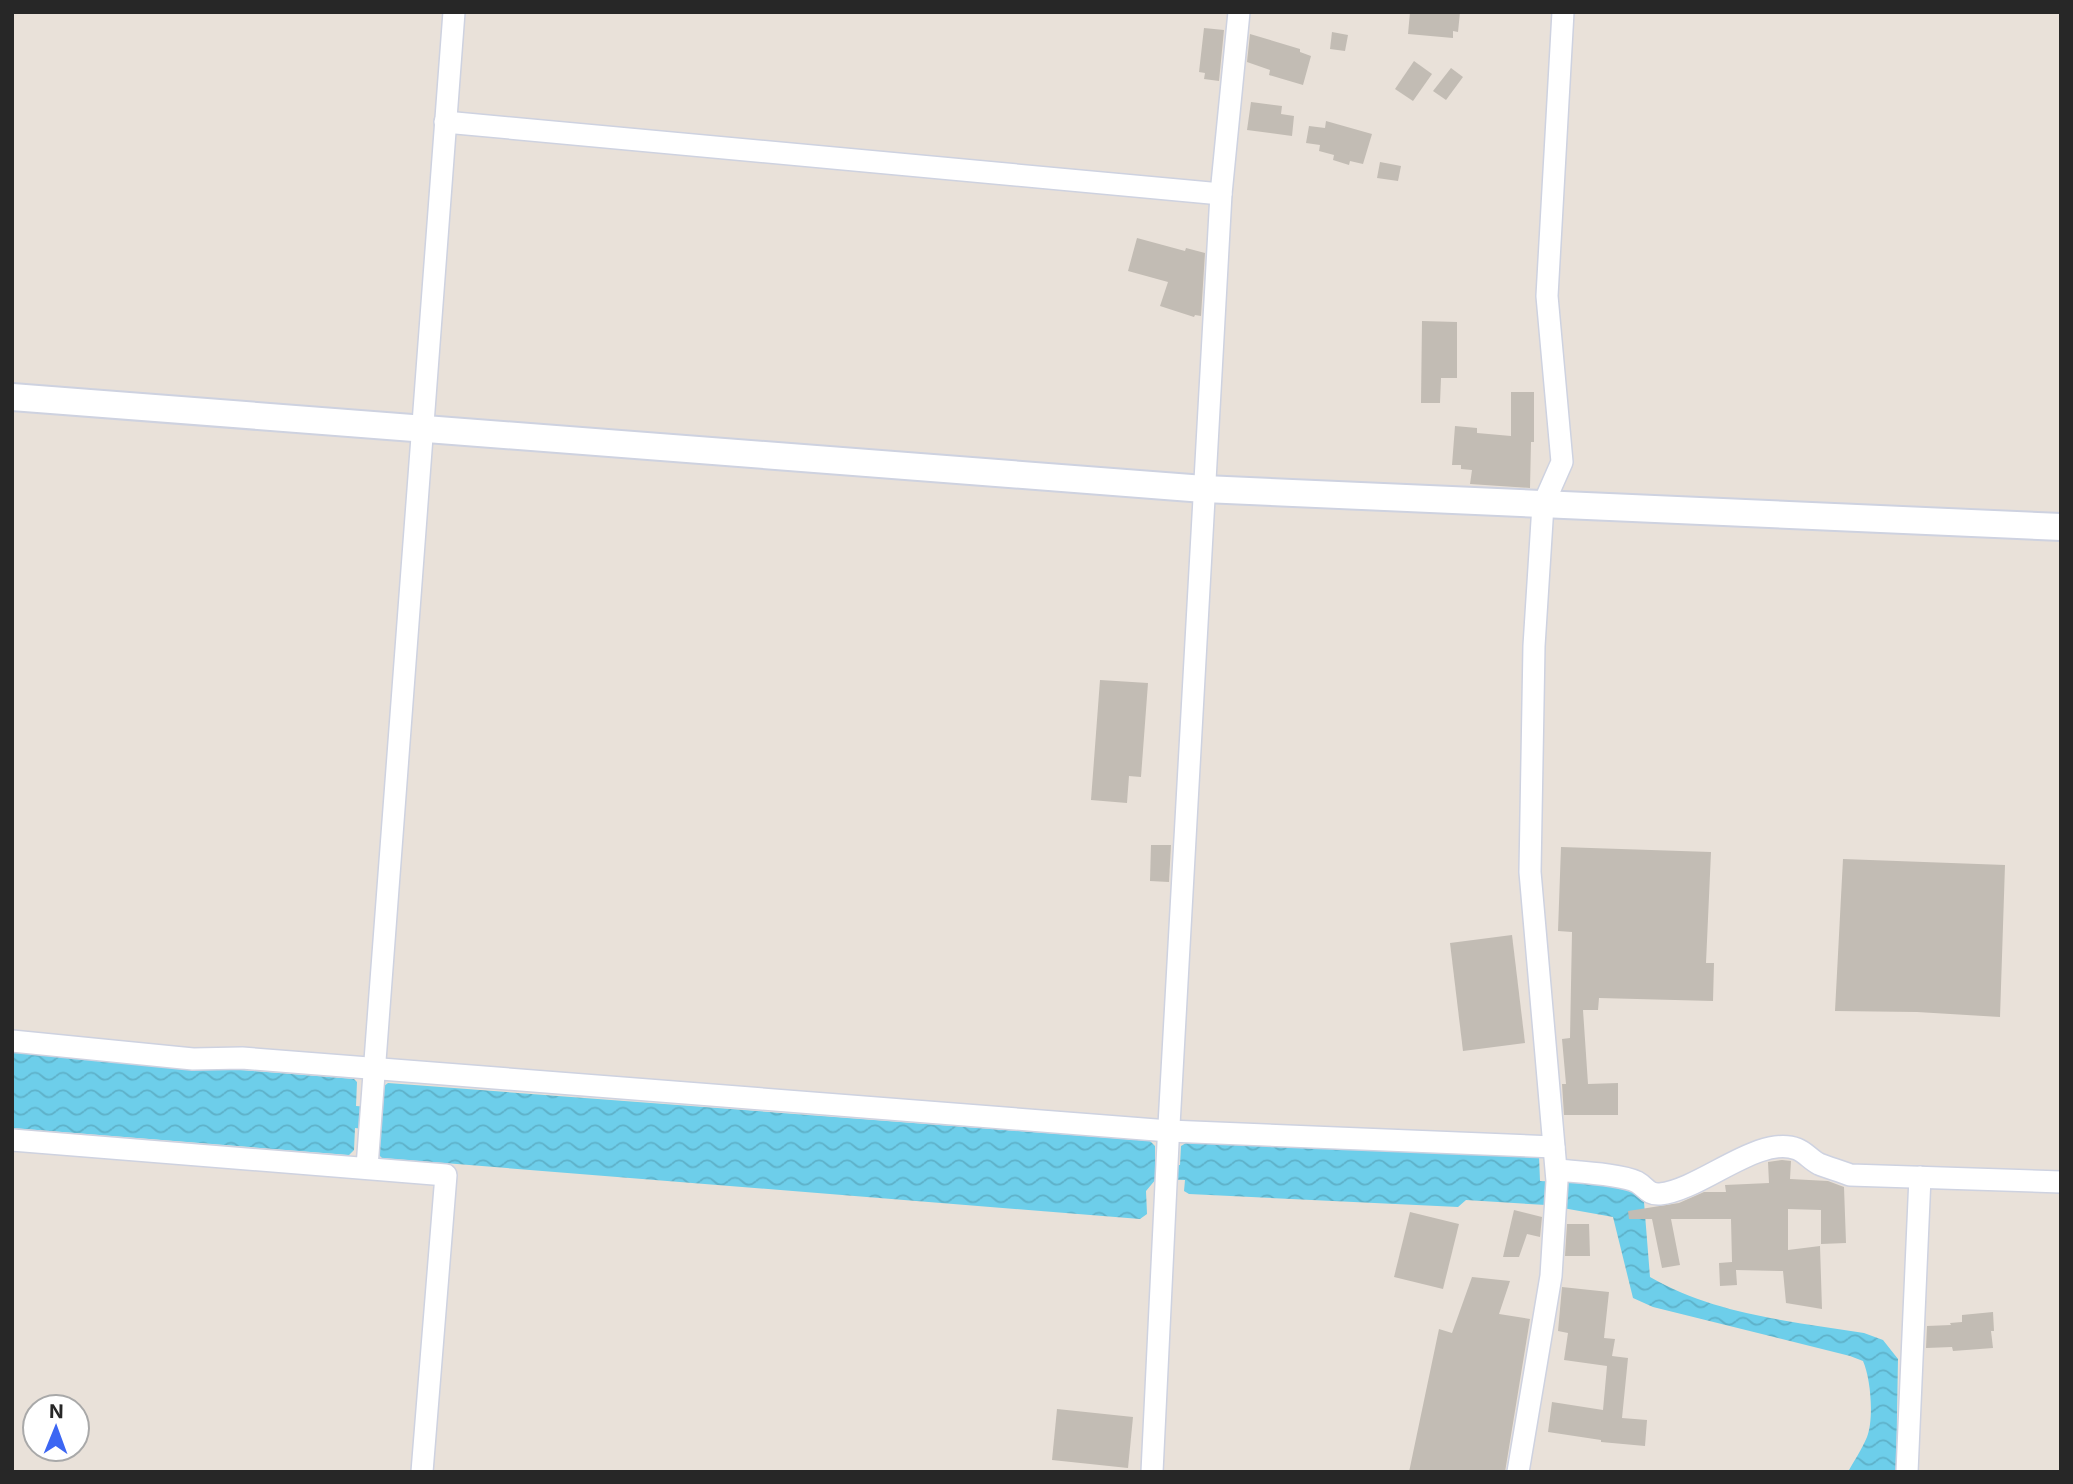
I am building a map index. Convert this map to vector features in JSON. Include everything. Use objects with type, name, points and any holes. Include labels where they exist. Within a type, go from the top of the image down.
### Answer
[{"type":"street","points":[[367,1167],[454,12]]},
{"type":"street","points":[[1152,1472],[1220,194],[1239,12]]},
{"type":"street","points":[[1518,1472],[1551,1276],[1557,1170],[1530,872],[1534,646],[1543,505],[1562,462],[1547,296],[1563,12]]},
{"type":"street","points":[[445,122],[1220,194]]},
{"type":"street","points":[[12,397],[1204,489],[2061,527]]},
{"type":"street","points":[[12,1041],[193,1059],[242,1058],[373,1074],[1168,1137],[1554,1147]]},
{"type":"street","points":[[12,1140],[446,1175],[422,1472]]},
{"type":"street","points":[[1557,1170],[1625,1179],[1637,1182],[1650,1193],[1658,1194],[1675,1191],[1757,1152],[1775,1147],[1796,1149],[1818,1163],[1850,1175],[2061,1182]]},
{"type":"street","points":[[1907,1472],[1920,1177]]},
{"type":"water","points":[[12,1052],[354,1079],[357,1082],[356,1106],[382,1108],[384,1086],[388,1083],[1150,1141],[1155,1146],[1155,1164],[1180,1165],[1181,1146],[1186,1143],[1535,1155],[1539,1156],[1540,1181],[1561,1182],[1562,1177],[1627,1187],[1644,1202],[1650,1277],[1675,1290],[1727,1308],[1864,1333],[1883,1340],[1898,1359],[1896,1472],[1848,1472],[1869,1429],[1870,1388],[1863,1361],[1653,1307],[1633,1298],[1613,1217],[1546,1205],[1466,1200],[1458,1207],[1189,1194],[1184,1191],[1185,1180],[1156,1179],[1146,1191],[1147,1214],[1140,1219],[382,1158],[379,1155],[380,1131],[355,1128],[354,1150],[349,1155],[12,1128]]},
{"type":"building","points":[[1410,12],[1460,12],[1458,32],[1453,31],[1453,38],[1408,34]]},
{"type":"building","points":[[1204,28],[1224,30],[1219,81],[1204,79],[1205,73],[1199,72]]},
{"type":"building","points":[[1332,32],[1348,35],[1345,51],[1330,49]]},
{"type":"building","points":[[1250,34],[1300,49],[1300,52],[1311,56],[1303,85],[1269,75],[1270,70],[1247,62]]},
{"type":"building","points":[[1414,61],[1432,74],[1413,101],[1395,89]]},
{"type":"building","points":[[1451,68],[1463,77],[1446,100],[1433,91]]},
{"type":"building","points":[[1251,102],[1282,106],[1281,114],[1294,116],[1292,136],[1247,130]]},
{"type":"building","points":[[1326,121],[1372,134],[1363,164],[1350,161],[1349,165],[1333,160],[1334,155],[1319,151],[1320,145],[1306,143],[1309,126],[1325,128]]},
{"type":"building","points":[[1380,162],[1401,166],[1398,181],[1377,178]]},
{"type":"building","points":[[1137,238],[1185,251],[1186,248],[1205,253],[1201,316],[1194,317],[1160,306],[1168,282],[1128,271]]},
{"type":"building","points":[[1422,321],[1457,322],[1457,378],[1441,378],[1440,403],[1421,403]]},
{"type":"building","points":[[1511,392],[1534,392],[1530,488],[1470,484],[1472,470],[1461,469],[1461,465],[1452,465],[1455,426],[1477,428],[1477,433],[1511,436]]},
{"type":"building","points":[[1100,680],[1148,683],[1141,777],[1129,776],[1127,803],[1091,800]]},
{"type":"building","points":[[1151,845],[1171,845],[1169,882],[1150,881]]},
{"type":"building","points":[[1561,847],[1711,852],[1706,963],[1714,963],[1713,1001],[1599,998],[1598,1010],[1583,1010],[1588,1084],[1618,1083],[1618,1115],[1564,1115],[1562,1084],[1566,1084],[1562,1039],[1570,1038],[1572,932],[1558,931]]},
{"type":"building","points":[[1843,859],[2005,865],[2000,1017],[1835,1011]]},
{"type":"building","points":[[1512,935],[1525,1043],[1463,1051],[1450,943]]},
{"type":"building","points":[[1791,1161],[1790,1179],[1828,1181],[1844,1187],[1846,1243],[1821,1244],[1821,1210],[1788,1209],[1788,1250],[1820,1246],[1822,1309],[1786,1303],[1783,1271],[1736,1270],[1737,1285],[1720,1286],[1719,1263],[1732,1262],[1731,1219],[1671,1219],[1680,1265],[1662,1268],[1652,1219],[1629,1219],[1628,1211],[1679,1203],[1704,1192],[1726,1192],[1725,1185],[1769,1183],[1768,1162]]},
{"type":"building","points":[[1514,1210],[1542,1217],[1540,1237],[1527,1234],[1519,1257],[1503,1257]]},
{"type":"building","points":[[1410,1212],[1459,1224],[1443,1289],[1394,1277]]},
{"type":"building","points":[[1567,1224],[1589,1224],[1590,1256],[1565,1256]]},
{"type":"building","points":[[1472,1277],[1510,1281],[1499,1314],[1530,1319],[1505,1472],[1409,1472],[1439,1329],[1452,1333]]},
{"type":"building","points":[[1562,1287],[1609,1292],[1604,1338],[1615,1339],[1612,1356],[1628,1358],[1622,1418],[1647,1420],[1645,1446],[1601,1442],[1548,1432],[1552,1402],[1603,1410],[1607,1366],[1564,1360],[1568,1333],[1558,1331]]},
{"type":"building","points":[[1993,1312],[1993,1348],[1953,1351],[1952,1347],[1926,1348],[1927,1326],[1951,1325],[1950,1323],[1962,1322],[1962,1315]]},
{"type":"building","points":[[1057,1409],[1133,1417],[1128,1468],[1052,1460]]}]
